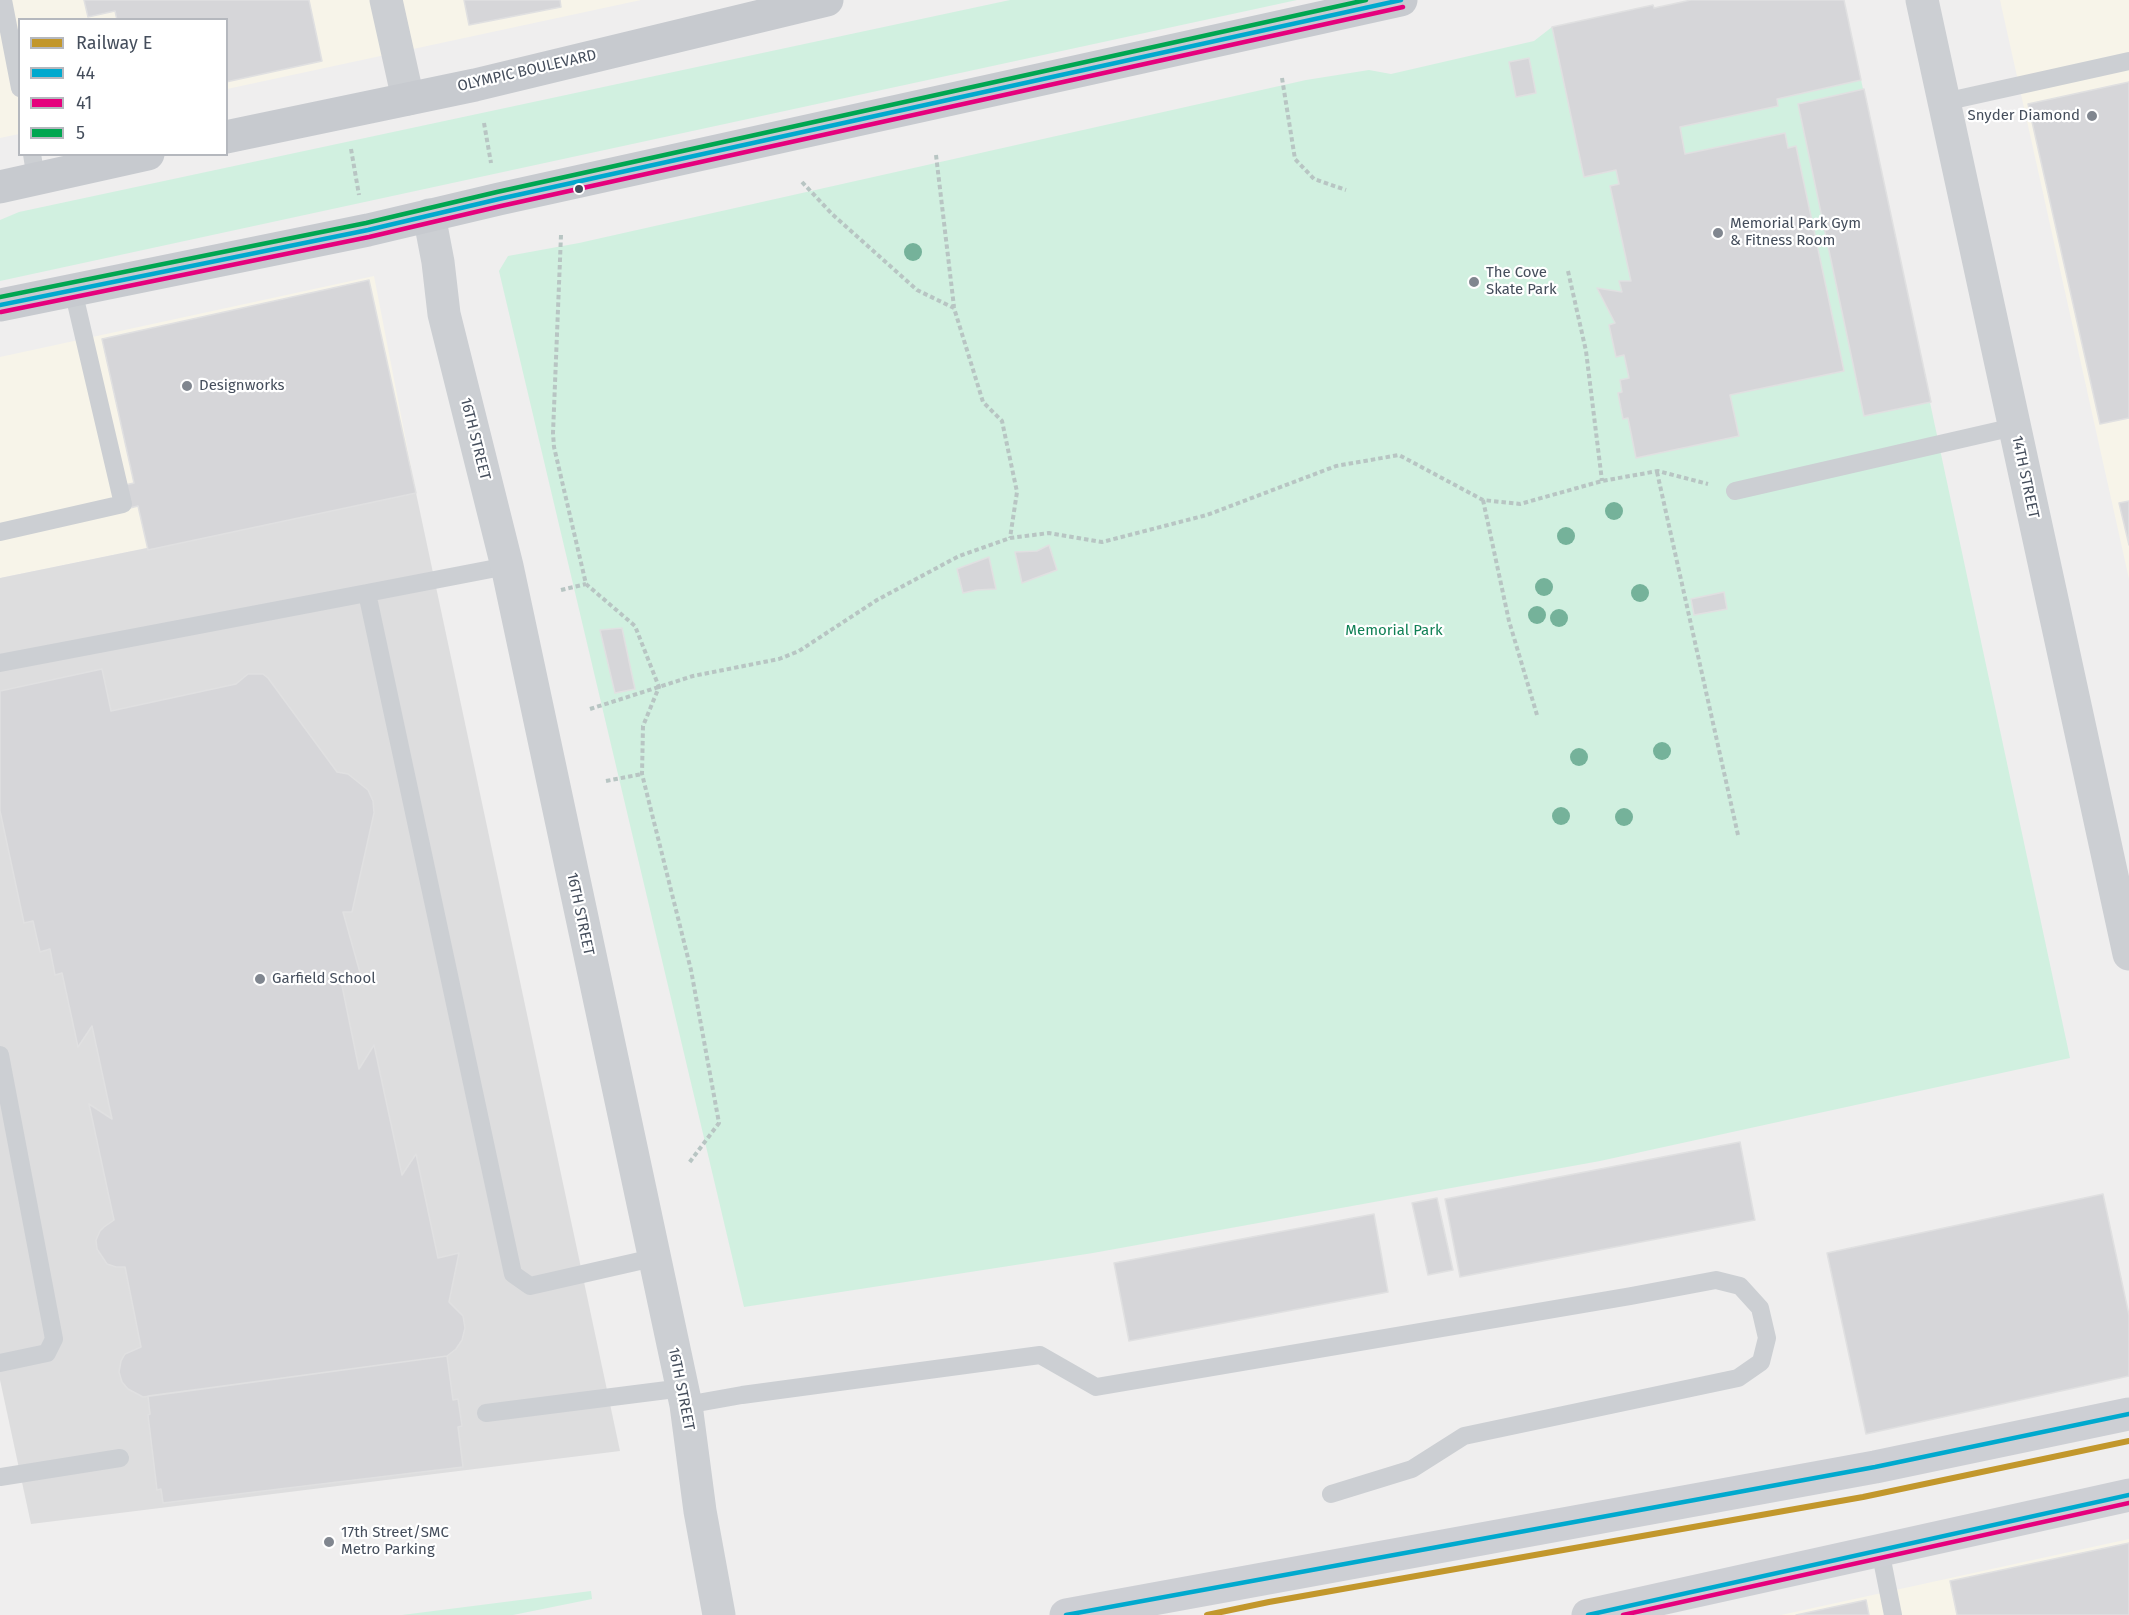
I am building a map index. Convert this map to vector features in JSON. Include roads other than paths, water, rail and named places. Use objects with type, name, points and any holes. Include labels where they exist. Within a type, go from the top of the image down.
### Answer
[{"type":"main road","name":"OLYMPIC BOULEVARD","points":[[228,137],[475,84],[777,5],[827,0]]},
{"type":"main road","points":[[0,305],[368,230],[1401,0]]},
{"type":"main road","points":[[0,187],[34,167],[130,156]]},
{"type":"main road","points":[[1066,1615],[1875,1467],[2129,1414]]},
{"type":"main road","points":[[1588,1615],[2129,1495]]},
{"type":"street","points":[[386,0],[408,99]]},
{"type":"street","name":"14TH STREET","points":[[1922,0],[2129,954]]},
{"type":"street","name":"16TH STREET","points":[[429,215],[438,262],[444,314],[507,566],[653,1258],[685,1397],[702,1521],[719,1615]]},
{"type":"lane","points":[[3,0],[18,78]]},
{"type":"lane","points":[[1944,102],[2129,62]]},
{"type":"lane","points":[[0,532],[123,504],[73,290]]},
{"type":"lane","points":[[1735,491],[2014,427]]},
{"type":"lane","points":[[0,663],[507,566]]},
{"type":"lane","points":[[367,593],[513,1274],[530,1286],[653,1258]]},
{"type":"lane","points":[[0,1055],[54,1339],[47,1353],[0,1363]]},
{"type":"lane","points":[[486,1413],[751,1394],[1040,1355],[1096,1387],[1716,1280],[1740,1286],[1760,1308],[1767,1338],[1761,1362],[1738,1378],[1464,1436],[1412,1469],[1332,1494]]},
{"type":"lane","points":[[0,1477],[120,1458]]},
{"type":"lane","points":[[1880,1550],[1893,1615]]},
{"type":"rail line","name":"E","points":[[1207,1615],[1269,1602],[1863,1497],[2129,1441]]},
{"type":"place","name":"Snyder Diamond","points":[[2092,116]]},
{"type":"place","name":"Memorial Park Gym & Fitness Room","points":[[1718,233]]},
{"type":"place","name":"The Cove Skate Park","points":[[1474,282]]},
{"type":"place","name":"Designworks","points":[[187,386]]},
{"type":"place","name":"Garfield School","points":[[260,979]]},
{"type":"place","name":"17th Street/SMC Metro Parking","points":[[329,1542]]},
{"type":"park label","name":"Memorial Park","points":[[1394,631]]}]
